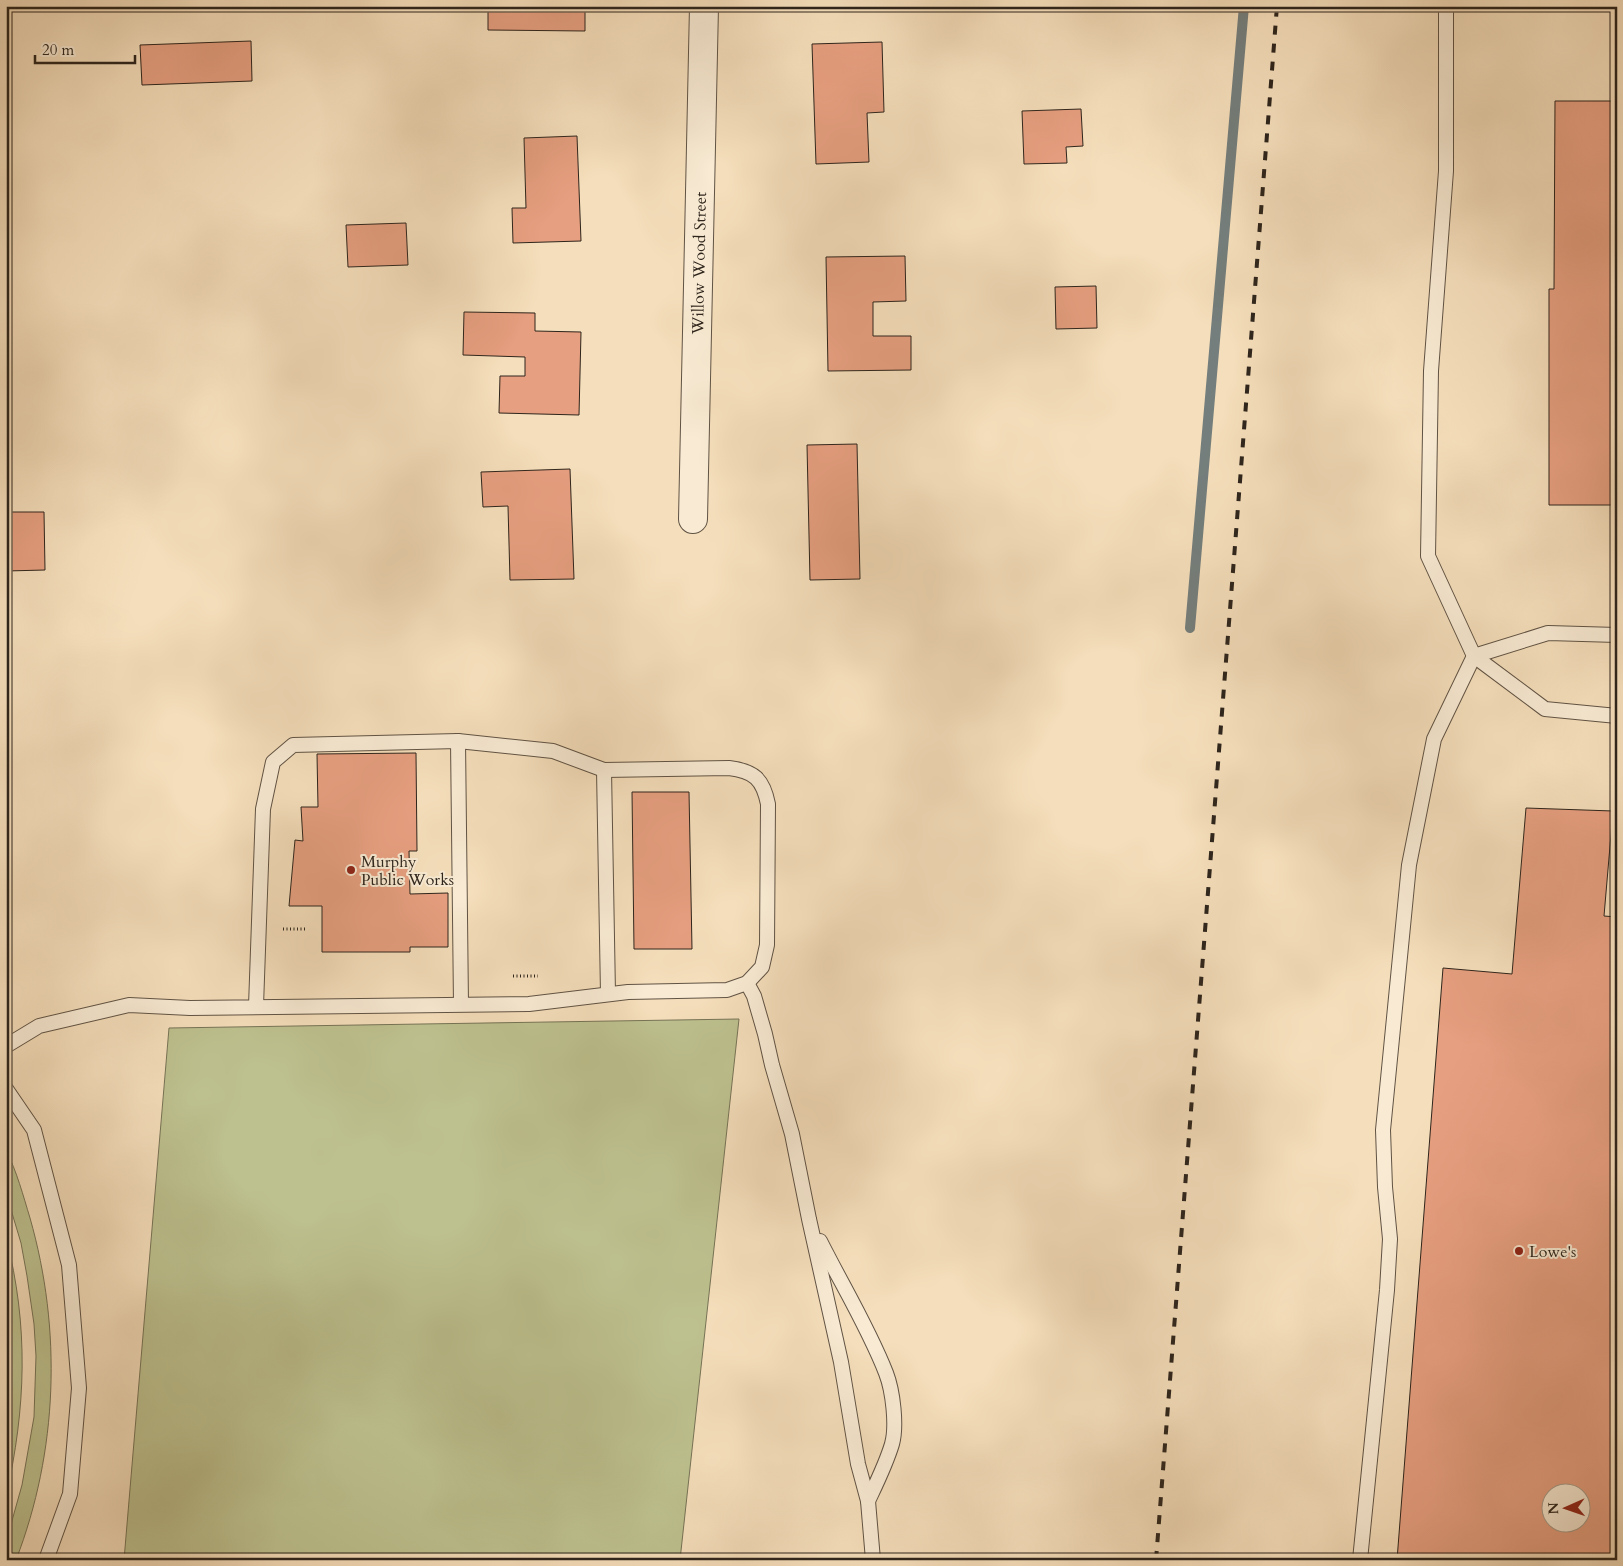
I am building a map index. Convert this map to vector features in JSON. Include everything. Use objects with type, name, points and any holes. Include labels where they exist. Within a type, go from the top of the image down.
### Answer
[{"type":"street","name":"Willow Wood Street","points":[[694,519],[704,6]]},
{"type":"lane","points":[[1446,6],[1446,171],[1432,371],[1428,556],[1474,656],[1545,709],[1617,716]]},
{"type":"lane","points":[[1360,1560],[1388,1282],[1390,1239],[1385,1187],[1383,1130],[1409,865],[1434,739],[1474,656],[1548,633],[1617,635]]},
{"type":"lane","points":[[458,741],[461,1004]]},
{"type":"lane","points":[[6,1046],[39,1026],[129,1005],[190,1008],[529,1004],[628,992],[727,990],[747,983],[762,967],[767,945],[768,804],[765,788],[755,777],[743,770],[729,768],[604,770],[553,751],[458,741],[293,745],[273,762],[263,809],[256,1006]]},
{"type":"lane","points":[[604,770],[608,994]]},
{"type":"lane","points":[[747,983],[754,996],[792,1134],[841,1362],[858,1464],[868,1501],[873,1560]]},
{"type":"lane","points":[[6,1088],[34,1130],[69,1265],[79,1388],[70,1494],[46,1560]]},
{"type":"lane","points":[[809,1219],[887,1375],[894,1411],[892,1443],[880,1476],[868,1501]]},
{"type":"path","points":[[279,929],[306,929]]},
{"type":"green space","points":[[739,1019],[680,1560],[124,1560],[169,1028]]},
{"type":"green space","points":[[6,1150],[22,1192],[40,1260],[47,1303],[51,1347],[51,1390],[40,1476],[30,1519],[16,1560],[6,1560],[6,1542],[22,1485],[34,1417],[36,1356],[34,1324],[21,1243],[6,1193]]},
{"type":"green space","points":[[6,1237],[19,1303],[22,1367],[18,1431],[6,1497]]},
{"type":"building","points":[[488,6],[585,6],[585,31],[488,30]]},
{"type":"building","points":[[251,41],[252,81],[142,85],[140,45]]},
{"type":"building","points":[[882,42],[884,112],[867,113],[869,162],[816,164],[812,44]]},
{"type":"building","points":[[1555,101],[1617,101],[1617,505],[1549,505],[1549,289],[1554,289]]},
{"type":"building","points":[[1081,109],[1083,146],[1066,147],[1067,163],[1024,164],[1022,111]]},
{"type":"building","points":[[577,136],[581,241],[513,243],[512,208],[526,208],[524,138]]},
{"type":"building","points":[[406,223],[408,265],[348,267],[346,225]]},
{"type":"building","points":[[905,256],[906,301],[873,302],[873,336],[911,336],[911,370],[828,371],[826,257]]},
{"type":"building","points":[[1096,286],[1097,328],[1056,329],[1055,287]]},
{"type":"building","points":[[464,312],[535,313],[535,331],[581,332],[579,415],[499,413],[500,376],[525,376],[525,357],[463,355]]},
{"type":"building","points":[[857,444],[860,579],[810,580],[807,445]]},
{"type":"building","points":[[570,469],[574,579],[510,580],[508,506],[483,507],[481,472]]},
{"type":"building","points":[[6,512],[44,512],[45,570],[6,571]]},
{"type":"building","name":"Murphy Public Works","points":[[416,753],[417,851],[409,851],[410,894],[448,893],[448,947],[410,947],[410,952],[322,952],[322,906],[289,906],[295,840],[303,841],[301,807],[318,807],[317,754]]},
{"type":"building","points":[[632,792],[689,792],[692,949],[634,949]]},
{"type":"building","name":"Lowe's","points":[[1526,808],[1613,811],[1604,916],[1617,917],[1617,1560],[1397,1560],[1443,968],[1512,974]]},
{"type":"waterway","points":[[1190,628],[1244,6]]},
{"type":"railway","points":[[1156,1560],[1277,6]]},
{"type":"place","name":"Murphy Public Works","points":[[351,870]]},
{"type":"place","name":"Lowe's","points":[[1519,1251]]}]
